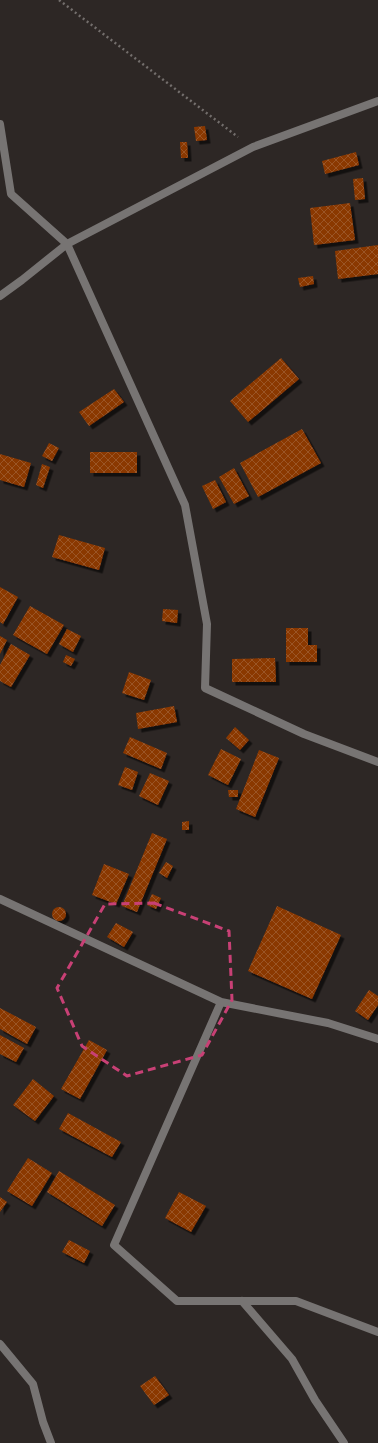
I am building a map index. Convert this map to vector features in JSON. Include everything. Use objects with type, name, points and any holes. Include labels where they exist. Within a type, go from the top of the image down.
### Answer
[{"type":"street","points":[[0,296],[67,244],[253,147],[378,101]]},
{"type":"street","points":[[0,124],[11,194],[67,244],[185,505],[207,624],[205,688],[304,734],[378,762]]},
{"type":"street","points":[[0,899],[221,1002],[328,1023],[378,1039]]},
{"type":"street","points":[[221,1002],[114,1245],[177,1301],[296,1301],[378,1332]]},
{"type":"street","points":[[242,1302],[292,1359],[315,1400],[344,1443]]},
{"type":"street","points":[[0,1344],[33,1384],[43,1422],[51,1443]]},
{"type":"path","points":[[59,0],[253,147]]},
{"type":"highlighted area","points":[[154,903],[229,931],[232,1000],[202,1055],[127,1076],[82,1046],[57,988],[105,904]]},
{"type":"building","points":[[205,126],[207,140],[196,141],[194,127]]},
{"type":"building","points":[[180,142],[187,142],[188,158],[181,158]]},
{"type":"building","points":[[356,152],[359,165],[325,174],[322,161]]},
{"type":"building","points":[[363,178],[365,199],[355,200],[353,179]]},
{"type":"building","points":[[350,203],[355,240],[314,245],[310,208]]},
{"type":"building","points":[[378,245],[378,274],[338,279],[335,251]]},
{"type":"building","points":[[313,276],[314,284],[300,287],[298,278]]},
{"type":"building","points":[[281,358],[299,379],[248,422],[230,401]]},
{"type":"building","points":[[114,389],[124,402],[89,426],[79,412]]},
{"type":"building","points":[[302,429],[321,463],[258,497],[240,463]]},
{"type":"building","points":[[49,443],[59,448],[52,461],[42,456]]},
{"type":"building","points":[[90,452],[137,452],[137,473],[90,473]]},
{"type":"building","points":[[0,454],[31,463],[24,487],[0,480]]},
{"type":"building","points":[[42,464],[50,467],[43,488],[36,485]]},
{"type":"building","points":[[234,468],[249,496],[234,504],[219,477]]},
{"type":"building","points":[[215,480],[226,502],[213,509],[202,486]]},
{"type":"building","points":[[59,535],[105,548],[99,570],[52,557]]},
{"type":"building","points":[[0,587],[18,597],[3,624],[0,622]]},
{"type":"building","points":[[30,606],[64,625],[47,654],[13,635]]},
{"type":"building","points":[[163,609],[178,610],[177,623],[162,621]]},
{"type":"building","points":[[286,628],[308,628],[308,645],[317,645],[317,662],[286,662]]},
{"type":"building","points":[[67,629],[81,636],[73,652],[59,644]]},
{"type":"building","points":[[0,636],[7,640],[0,654]]},
{"type":"building","points":[[11,644],[30,655],[11,687],[0,681],[0,665]]},
{"type":"building","points":[[66,655],[75,659],[71,666],[63,662]]},
{"type":"building","points":[[275,658],[276,682],[232,682],[232,659]]},
{"type":"building","points":[[129,672],[151,680],[144,700],[122,693]]},
{"type":"building","points":[[174,706],[177,722],[138,729],[136,713]]},
{"type":"building","points":[[235,727],[249,740],[240,750],[226,738]]},
{"type":"building","points":[[130,737],[167,753],[161,769],[123,753]]},
{"type":"building","points":[[221,749],[241,759],[228,785],[208,775]]},
{"type":"building","points":[[259,750],[279,758],[255,817],[236,809]]},
{"type":"building","points":[[125,767],[138,772],[132,790],[118,785]]},
{"type":"building","points":[[150,773],[169,781],[158,805],[139,796]]},
{"type":"building","points":[[228,790],[238,790],[238,797],[229,797]]},
{"type":"building","points":[[189,821],[189,830],[182,830],[182,822]]},
{"type":"building","points":[[152,833],[167,839],[137,912],[122,906]]},
{"type":"building","points":[[166,862],[173,866],[167,878],[159,873]]},
{"type":"building","points":[[104,864],[129,874],[116,904],[92,895]]},
{"type":"building","points":[[152,894],[161,898],[156,909],[147,905]]},
{"type":"building","points":[[277,906],[341,935],[312,999],[248,971]]},
{"type":"building","points":[[56,907],[62,907],[66,911],[66,917],[62,921],[56,921],[52,917],[52,911]]},
{"type":"building","points":[[116,923],[133,932],[124,947],[107,937]]},
{"type":"building","points":[[369,990],[378,996],[378,1005],[368,1020],[355,1011]]},
{"type":"building","points":[[0,1008],[36,1027],[27,1044],[0,1029]]},
{"type":"building","points":[[0,1035],[24,1048],[16,1062],[0,1054]]},
{"type":"building","points":[[89,1040],[107,1050],[80,1099],[61,1089]]},
{"type":"building","points":[[33,1079],[54,1096],[35,1121],[13,1105]]},
{"type":"building","points":[[68,1113],[121,1142],[112,1157],[59,1129]]},
{"type":"building","points":[[28,1158],[52,1173],[32,1206],[7,1191]]},
{"type":"building","points":[[59,1171],[115,1205],[102,1226],[47,1192]]},
{"type":"building","points":[[179,1192],[206,1206],[191,1232],[165,1218]]},
{"type":"building","points":[[0,1197],[7,1202],[0,1212]]},
{"type":"building","points":[[69,1240],[90,1251],[84,1263],[62,1252]]},
{"type":"building","points":[[155,1376],[169,1395],[154,1405],[140,1386]]}]
